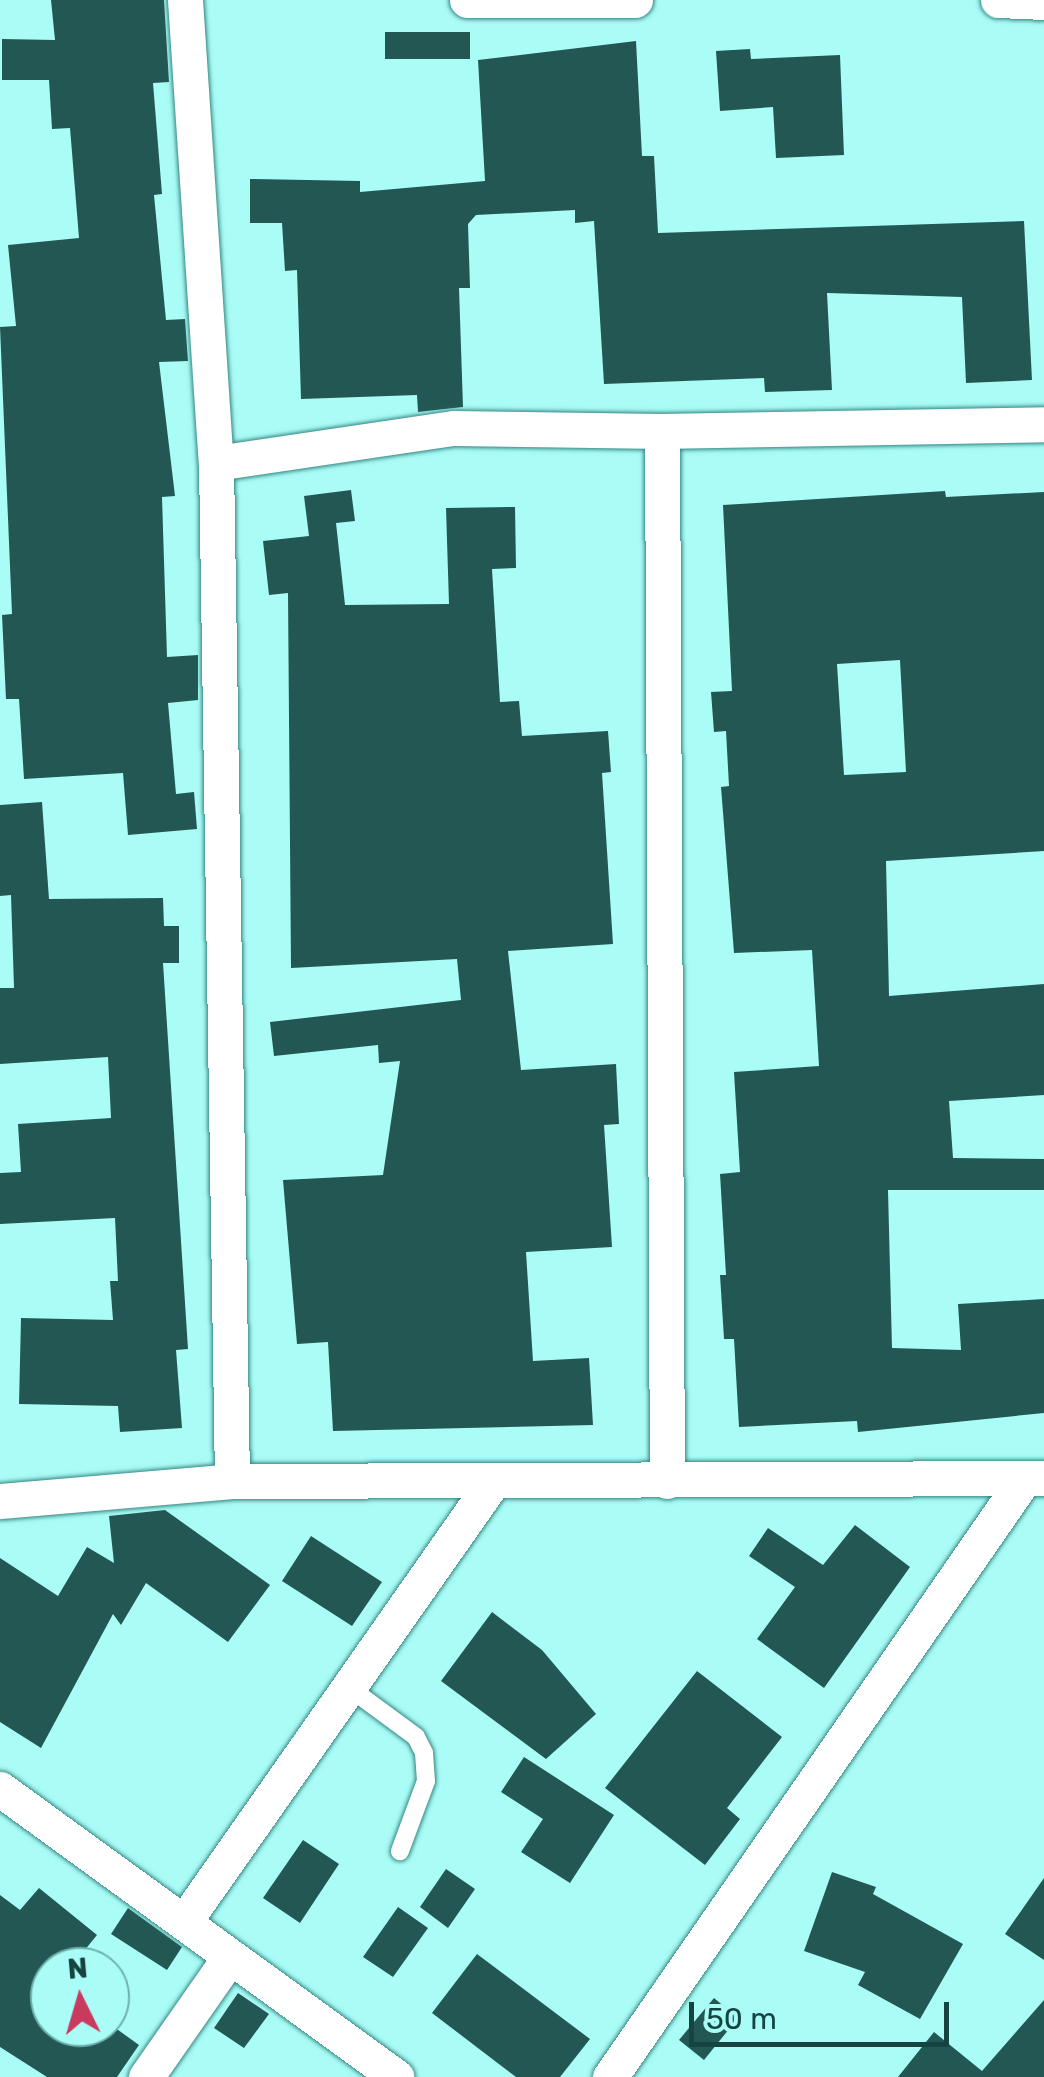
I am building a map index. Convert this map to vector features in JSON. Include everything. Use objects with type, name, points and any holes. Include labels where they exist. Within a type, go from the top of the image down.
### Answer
[{"type":"street","points":[[185,0],[216,463],[232,1481]]},
{"type":"street","points":[[467,0],[635,0]]},
{"type":"street","points":[[998,0],[1044,2]]},
{"type":"street","points":[[216,463],[454,428],[662,431],[1044,424]]},
{"type":"street","points":[[662,431],[668,1481]]},
{"type":"street","points":[[0,1502],[232,1481],[492,1484],[1034,1478]]},
{"type":"street","points":[[610,2077],[1034,1478]]},
{"type":"street","points":[[186,1919],[492,1484]]},
{"type":"street","points":[[0,1789],[186,1919],[229,1958],[396,2077]]},
{"type":"street","points":[[146,2077],[229,1958]]},
{"type":"lane","points":[[351,1689],[416,1737],[424,1753],[426,1781],[400,1851]]},
{"type":"building","points":[[51,0],[164,0],[169,82],[153,83],[162,194],[154,195],[166,320],[185,319],[188,361],[159,362],[175,496],[162,497],[167,657],[198,655],[198,700],[168,703],[176,794],[194,792],[197,829],[128,835],[123,773],[24,779],[19,699],[6,699],[2,615],[12,614],[0,327],[16,326],[8,245],[79,238],[70,128],[52,129],[49,80],[2,80],[2,39],[55,40]]},
{"type":"building","points":[[385,32],[470,32],[470,59],[385,59]]},
{"type":"building","points":[[636,41],[642,156],[654,156],[658,233],[1024,221],[1032,380],[966,383],[962,297],[827,293],[832,390],[765,392],[764,378],[604,384],[594,221],[575,223],[575,210],[476,215],[468,224],[470,288],[459,288],[463,407],[418,412],[417,395],[301,399],[297,270],[285,271],[282,223],[250,223],[250,179],[360,181],[360,192],[485,181],[478,60]]},
{"type":"building","points":[[750,49],[751,59],[840,55],[844,155],[776,158],[773,107],[720,111],[716,51]]},
{"type":"building","points":[[351,490],[355,521],[336,523],[345,605],[449,604],[446,508],[515,507],[516,568],[492,569],[500,702],[519,701],[522,736],[608,731],[611,772],[602,773],[613,944],[508,951],[521,1070],[616,1064],[619,1124],[604,1125],[612,1247],[526,1252],[533,1361],[589,1358],[593,1425],[333,1431],[328,1342],[297,1344],[283,1180],[383,1175],[400,1061],[379,1063],[378,1045],[274,1056],[270,1022],[461,1000],[457,959],[291,968],[288,593],[269,595],[263,541],[309,536],[304,496]]},
{"type":"building","points":[[945,491],[946,497],[1044,492],[1044,851],[886,861],[889,996],[1044,984],[1044,1095],[949,1101],[953,1158],[1044,1159],[1044,1190],[888,1190],[892,1348],[961,1350],[958,1304],[1044,1299],[1044,1413],[858,1432],[857,1421],[739,1427],[734,1339],[724,1339],[720,1275],[726,1275],[720,1174],[740,1172],[734,1072],[819,1066],[812,950],[734,953],[721,787],[729,786],[726,731],[714,732],[711,692],[732,691],[723,505]],"holes":[[[900,660],[906,772],[844,775],[837,664]]]},
{"type":"building","points":[[42,802],[49,899],[163,898],[164,926],[179,926],[179,963],[163,963],[188,1349],[176,1350],[182,1428],[120,1432],[118,1406],[19,1404],[21,1318],[113,1320],[110,1281],[118,1281],[115,1218],[0,1224],[0,1173],[21,1172],[18,1124],[111,1118],[108,1057],[0,1064],[0,988],[14,988],[11,895],[0,896],[0,805]]},
{"type":"building","points":[[165,1510],[270,1585],[228,1642],[146,1583],[121,1625],[113,1614],[41,1748],[0,1722],[0,1558],[58,1596],[87,1547],[114,1563],[109,1516]]},
{"type":"building","points":[[855,1525],[910,1567],[824,1688],[757,1639],[795,1587],[749,1556],[768,1528],[823,1565]]},
{"type":"building","points":[[311,1536],[382,1582],[352,1626],[282,1581]]},
{"type":"building","points":[[492,1612],[542,1650],[596,1714],[546,1759],[441,1681]]},
{"type":"building","points":[[697,1671],[782,1737],[727,1808],[740,1819],[705,1865],[605,1788]]},
{"type":"building","points":[[524,1757],[614,1815],[570,1883],[521,1852],[543,1819],[501,1792]]},
{"type":"building","points":[[303,1840],[339,1864],[300,1923],[263,1898]]},
{"type":"building","points":[[446,1869],[475,1889],[448,1928],[420,1907]]},
{"type":"building","points":[[832,1872],[876,1887],[873,1894],[963,1944],[920,2019],[858,1985],[865,1972],[804,1951]]},
{"type":"building","points":[[1044,1878],[1044,1960],[1005,1934]]},
{"type":"building","points":[[39,1888],[97,1935],[87,1947],[30,1947],[30,2047],[130,2047],[130,2039],[139,2045],[117,2077],[47,2077],[0,2047],[0,1895],[20,1910]]},
{"type":"building","points":[[398,1907],[428,1928],[393,1977],[363,1957]]},
{"type":"building","points":[[128,1908],[182,1947],[167,1970],[111,1934]]},
{"type":"building","points":[[477,1954],[590,2039],[560,2077],[516,2077],[432,2013]]},
{"type":"building","points":[[238,1993],[269,2014],[244,2048],[214,2028]]},
{"type":"building","points":[[714,1998],[738,2018],[704,2060],[679,2040]]},
{"type":"building","points":[[1044,2000],[1044,2077],[898,2077],[934,2032],[982,2071]]}]
